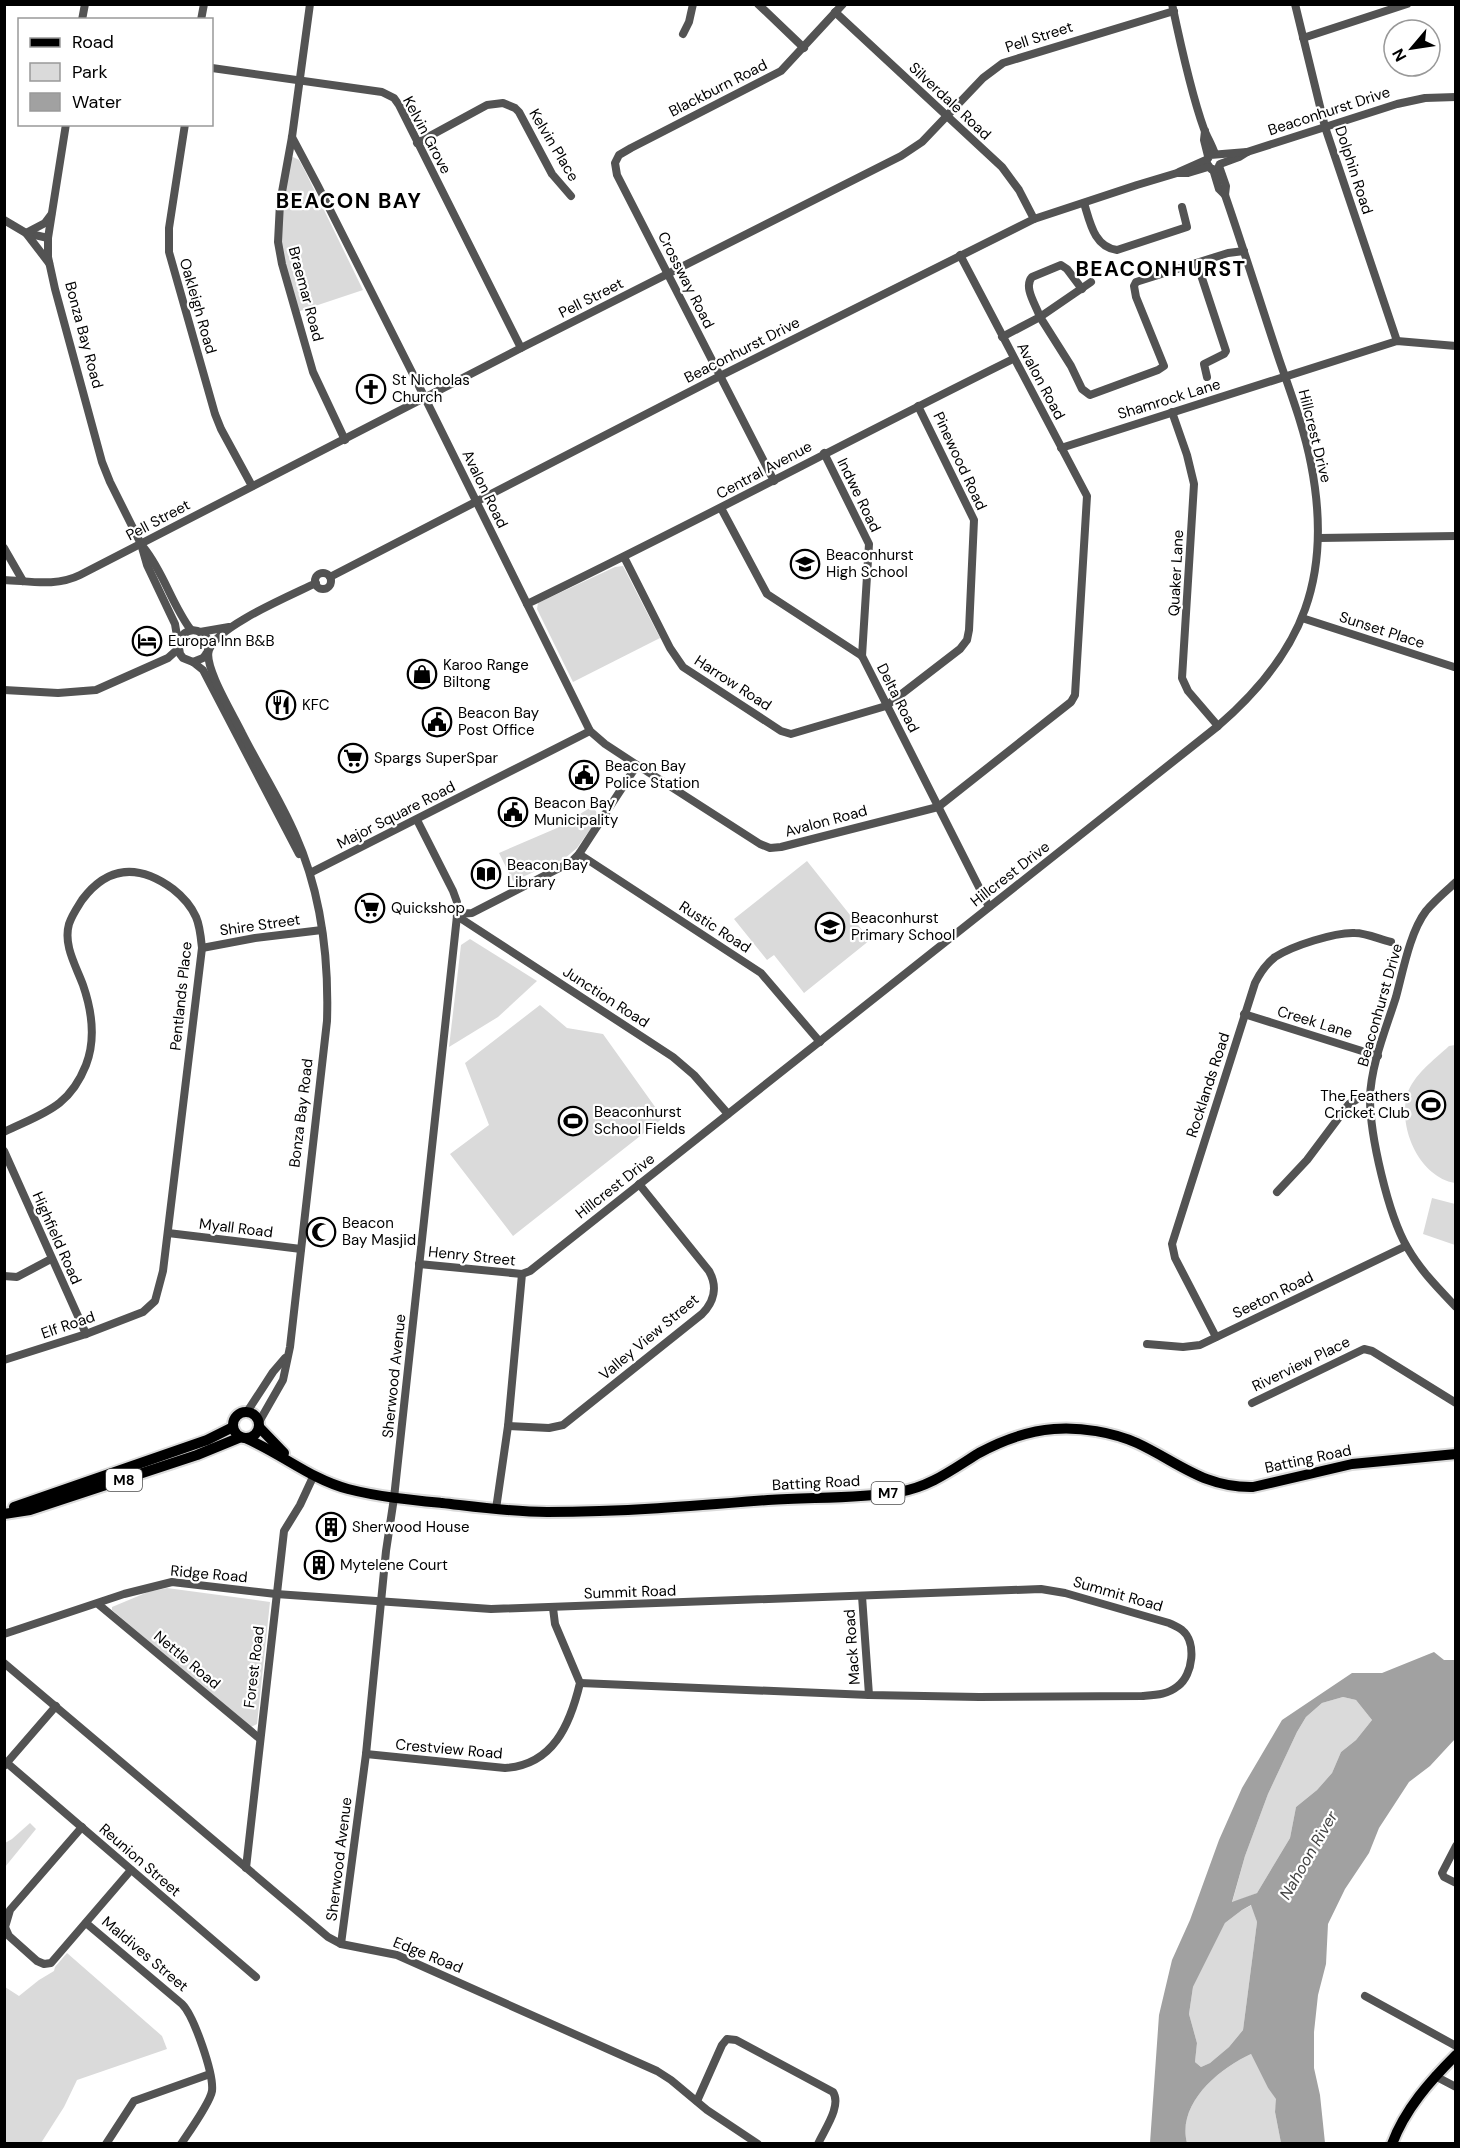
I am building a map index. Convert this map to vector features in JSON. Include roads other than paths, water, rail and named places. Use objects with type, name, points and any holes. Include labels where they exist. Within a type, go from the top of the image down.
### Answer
[{"type":"main road","points":[[247,1412],[255,1415],[259,1425],[253,1437],[243,1438],[233,1427],[238,1415],[247,1412]]},
{"type":"main road","name":"Batting Road","points":[[259,1425],[276,1447],[299,1468]]},
{"type":"main road","name":"M8","points":[[4,1512],[207,1440],[233,1427]]},
{"type":"main road","name":"Batting Road","points":[[243,1438],[266,1447],[313,1477],[350,1490],[394,1498],[545,1512],[632,1510],[797,1498],[876,1495],[924,1486],[1000,1444],[1019,1436],[1050,1429],[1088,1430],[1129,1440],[1197,1476],[1219,1484],[1242,1487],[1253,1487],[1352,1464],[1455,1454]]},
{"type":"main road","name":"M8","points":[[4,1512],[30,1510],[243,1438]]},
{"type":"main road","points":[[1392,2144],[1408,2111],[1435,2076],[1455,2055]]},
{"type":"street","name":"Braemar Road","points":[[310,4],[292,137],[278,218],[278,242],[282,264],[313,372],[345,440]]},
{"type":"street","points":[[683,34],[689,22],[693,4]]},
{"type":"street","points":[[758,4],[804,48]]},
{"type":"street","name":"Blackburn Road","points":[[619,155],[781,71],[843,4]]},
{"type":"street","name":"Dolphin Road","points":[[1295,4],[1325,126],[1397,341]]},
{"type":"street","points":[[1303,38],[1407,4]]},
{"type":"street","name":"Pell Street","points":[[4,580],[51,582],[69,580],[901,156],[922,142],[990,71],[1003,63],[1173,8]]},
{"type":"street","name":"Hillcrest Drive","points":[[522,1274],[530,1271],[1218,726],[1258,689],[1288,647],[1302,618],[1314,575],[1319,538],[1311,463],[1286,378],[1225,195],[1226,186],[1213,161],[1210,138],[1205,131],[1173,8]]},
{"type":"street","name":"Silverdale Road","points":[[836,12],[1012,179],[1034,219]]},
{"type":"street","name":"Kelvin Grove","points":[[213,68],[382,92],[389,95],[399,105],[521,348]]},
{"type":"street","name":"Beaconhurst Drive","points":[[232,626],[315,583],[319,574],[324,573],[330,577],[476,500],[1034,219],[1177,173],[1188,173],[1213,161],[1239,158],[1247,152],[1412,100],[1455,97]]},
{"type":"street","name":"Kelvin Place","points":[[417,143],[487,105],[497,102],[509,105],[519,112],[552,174],[571,196]]},
{"type":"street","name":"Bonza Bay Road","points":[[66,126],[48,238],[50,264],[102,462],[110,483],[141,544],[155,562],[182,617],[191,630]]},
{"type":"street","name":"Oakleigh Road","points":[[185,126],[169,228],[169,252],[215,414],[252,486]]},
{"type":"street","name":"Avalon Road","points":[[292,137],[426,398],[590,730],[605,744],[637,765],[760,844],[770,848],[938,807],[1066,705],[1075,695],[1087,499],[1083,486],[1013,359],[960,255]]},
{"type":"street","name":"Crossway Road","points":[[619,155],[615,164],[617,174],[774,481]]},
{"type":"street","points":[[1084,203],[1098,240],[1107,248],[1117,250],[1187,227],[1182,207]]},
{"type":"street","points":[[26,233],[45,223],[52,213]]},
{"type":"street","points":[[4,220],[26,233],[48,238]]},
{"type":"street","points":[[26,233],[50,264]]},
{"type":"street","points":[[1082,289],[1061,265],[1032,277],[1029,279],[1028,286],[1040,317],[1071,366],[1084,392],[1093,395],[1164,366],[1136,297],[1135,285],[1143,278],[1228,253],[1244,251]]},
{"type":"street","points":[[1197,263],[1226,351],[1204,364],[1207,377]]},
{"type":"street","points":[[1002,337],[1040,317],[1091,282]]},
{"type":"street","points":[[1397,341],[1455,346]]},
{"type":"street","name":"Shamrock Lane","points":[[1061,448],[1397,341]]},
{"type":"street","name":"Central Avenue","points":[[527,604],[1013,359]]},
{"type":"street","name":"Pinewood Road","points":[[886,706],[960,649],[967,640],[969,630],[974,520],[918,406]]},
{"type":"street","name":"Quaker Lane","points":[[1172,412],[1194,484],[1182,678],[1188,691],[1218,726]]},
{"type":"street","name":"Indwe Road","points":[[824,453],[869,544],[861,656]]},
{"type":"street","name":"Delta Road","points":[[721,508],[767,594],[861,656],[989,908]]},
{"type":"street","points":[[1319,538],[1455,536]]},
{"type":"street","name":"Bonza Bay Road","points":[[141,544],[147,565],[175,624],[178,646]]},
{"type":"street","points":[[4,548],[23,581]]},
{"type":"street","name":"Harrow Road","points":[[624,557],[670,648],[683,667],[781,731],[792,734],[886,706]]},
{"type":"street","name":"Sunset Place","points":[[1302,618],[1454,667]]},
{"type":"street","points":[[168,658],[190,661],[203,658],[217,637],[232,626]]},
{"type":"street","points":[[4,690],[67,693],[96,690],[168,658],[178,646],[182,635],[191,630],[200,632],[232,626]]},
{"type":"street","points":[[200,632],[207,639],[209,649]]},
{"type":"street","points":[[178,646],[180,654],[190,661]]},
{"type":"street","name":"Bonza Bay Road","points":[[209,649],[210,666],[295,834],[310,873],[322,930],[327,970],[327,1021],[291,1340],[283,1380],[259,1425]]},
{"type":"street","name":"Bonza Bay Road","points":[[190,661],[203,670],[231,727],[310,873]]},
{"type":"street","name":"Major Square Road","points":[[310,873],[590,730]]},
{"type":"street","points":[[457,915],[472,913],[571,862],[579,854],[637,765]]},
{"type":"street","name":"Sherwood Avenue","points":[[342,1944],[366,1754],[386,1551],[394,1498],[457,915],[457,902],[450,885],[417,820]]},
{"type":"street","name":"Rustic Road","points":[[579,854],[761,973],[820,1042]]},
{"type":"street","name":"Pentlands Place","points":[[4,1132],[60,1104],[71,1092],[87,1063],[92,1042],[92,1023],[84,988],[67,938],[69,923],[74,913],[96,884],[110,876],[132,873],[150,876],[160,881],[178,894],[193,910],[200,929],[202,948],[163,1271],[158,1293],[152,1305],[140,1313]]},
{"type":"street","name":"Beaconhurst Drive","points":[[1455,882],[1425,913],[1413,938],[1378,1056],[1370,1096],[1372,1130],[1392,1210],[1406,1246],[1418,1264],[1455,1307]]},
{"type":"street","name":"Junction Road","points":[[457,915],[674,1057],[694,1075],[728,1114]]},
{"type":"street","name":"Shire Street","points":[[202,948],[255,938],[322,930]]},
{"type":"street","name":"Rocklands Road","points":[[1216,1337],[1175,1258],[1173,1244],[1244,1014],[1260,973],[1281,954],[1318,940],[1357,933],[1391,942]]},
{"type":"street","name":"Creek Lane","points":[[1244,1014],[1378,1056]]},
{"type":"street","points":[[1277,1192],[1307,1160],[1349,1104],[1359,1098],[1370,1096]]},
{"type":"street","name":"Highfield Road","points":[[4,1151],[86,1334]]},
{"type":"street","name":"Valley View Street","points":[[508,1426],[549,1428],[563,1425],[702,1314],[712,1302],[714,1285],[709,1271],[639,1184]]},
{"type":"street","name":"Myall Road","points":[[168,1233],[301,1249]]},
{"type":"street","name":"Seeton Road","points":[[1147,1344],[1190,1347],[1200,1345],[1406,1246]]},
{"type":"street","points":[[4,1276],[17,1277],[51,1259]]},
{"type":"street","name":"Henry Street","points":[[419,1264],[522,1274]]},
{"type":"street","points":[[496,1509],[508,1426],[522,1274]]},
{"type":"street","name":"Elf Road","points":[[4,1360],[86,1334],[140,1313]]},
{"type":"street","name":"Riverview Place","points":[[1252,1403],[1364,1349],[1372,1351],[1455,1403]]},
{"type":"street","name":"Bonza Bay Road","points":[[247,1412],[273,1372],[286,1357]]},
{"type":"street","name":"Forest Road","points":[[246,1868],[284,1531],[313,1477]]},
{"type":"street","name":"Ridge Road","points":[[4,1634],[124,1594],[172,1582],[382,1603]]},
{"type":"street","name":"Summit Road","points":[[382,1603],[491,1609],[553,1608],[1041,1590],[1055,1591],[1175,1626],[1186,1634],[1190,1650],[1190,1666],[1185,1680],[1162,1695],[979,1697],[869,1695],[580,1683]]},
{"type":"street","name":"Mack Road","points":[[862,1596],[869,1695]]},
{"type":"street","name":"Nettle Road","points":[[98,1604],[259,1738]]},
{"type":"street","points":[[553,1608],[555,1624],[580,1683]]},
{"type":"street","name":"Edge Road","points":[[4,1663],[328,1937],[342,1944],[380,1951],[408,1960],[657,2071],[707,2110],[758,2144]]},
{"type":"street","name":"Crestview Road","points":[[366,1754],[504,1768],[520,1766],[540,1758],[552,1748],[570,1715],[580,1683]]},
{"type":"street","points":[[6,1765],[56,1706]]},
{"type":"street","name":"Reunion Street","points":[[6,1765],[256,1977]]},
{"type":"street","points":[[81,1827],[14,1905],[6,1919],[5,1927],[9,1936],[37,1961],[46,1964],[53,1961],[131,1870]]},
{"type":"street","points":[[1455,1846],[1442,1873],[1444,1877],[1455,1883]]},
{"type":"street","name":"Maldives Street","points":[[86,1923],[184,2006],[194,2022],[210,2074],[211,2093],[182,2144]]},
{"type":"street","points":[[1365,1996],[1455,2046]]},
{"type":"street","points":[[698,2101],[722,2045],[727,2039],[736,2040],[833,2092],[836,2099],[835,2106],[818,2144]]},
{"type":"street","points":[[106,2144],[134,2101],[210,2074]]},
{"type":"street","points":[[1435,2076],[1455,2087]]},
{"type":"water","name":"Nahoon River","points":[[1434,1652],[1444,1660],[1455,1660],[1455,1739],[1430,1766],[1409,1782],[1379,1828],[1369,1853],[1345,1889],[1328,1924],[1326,1964],[1318,1995],[1314,2032],[1314,2068],[1320,2095],[1325,2143],[1281,2143],[1275,2112],[1276,2099],[1251,2054],[1226,2069],[1203,2089],[1188,2115],[1187,2143],[1150,2143],[1159,2015],[1172,1960],[1242,1788],[1282,1720],[1352,1673],[1382,1673]],"holes":[[[1343,1697],[1356,1700],[1372,1720],[1356,1740],[1341,1752],[1332,1773],[1317,1790],[1296,1807],[1290,1838],[1257,1893],[1232,1902],[1245,1856],[1268,1794],[1297,1732],[1306,1717],[1322,1703]],[[1251,1905],[1257,1922],[1243,2030],[1229,2047],[1210,2063],[1201,2067],[1195,2062],[1197,2043],[1189,2014],[1193,1987],[1225,1923]]]},
{"type":"place","name":"St Nicholas Church","points":[[371,389]]},
{"type":"place","name":"Beaconhurst High School","points":[[805,564]]},
{"type":"place","name":"Europa Inn B&B","points":[[147,641]]},
{"type":"place","name":"Karoo Range Biltong","points":[[422,674]]},
{"type":"place","name":"KFC","points":[[281,705]]},
{"type":"place","name":"Beacon Bay Post Office","points":[[437,722]]},
{"type":"place","name":"Spargs SuperSpar","points":[[353,758]]},
{"type":"place","name":"Beacon Bay Police Station","points":[[584,775]]},
{"type":"place","name":"Beacon Bay Municipality","points":[[513,812]]},
{"type":"place","name":"Beacon Bay Library","points":[[486,874]]},
{"type":"place","name":"Quickshop","points":[[370,908]]},
{"type":"place","name":"Beaconhurst Primary School","points":[[830,927]]},
{"type":"place","name":"The Feathers Cricket Club","points":[[1431,1105]]},
{"type":"place","name":"Beaconhurst School Fields","points":[[573,1121]]},
{"type":"place","name":"Beacon Bay Masjid","points":[[321,1232]]},
{"type":"place","name":"Sherwood House","points":[[331,1527]]},
{"type":"place","name":"Mytelene Court","points":[[319,1565]]},
{"type":"district","name":"BEACON BAY","points":[[349,201]]},
{"type":"district","name":"BEACONHURST","points":[[1161,269]]}]
